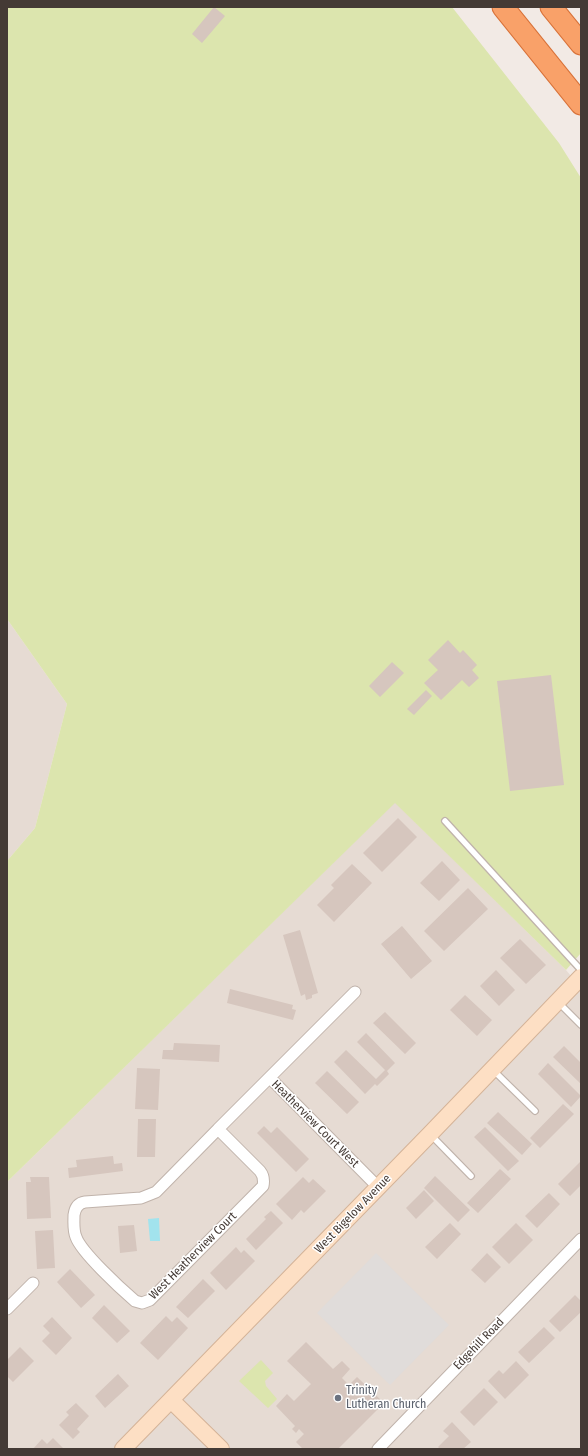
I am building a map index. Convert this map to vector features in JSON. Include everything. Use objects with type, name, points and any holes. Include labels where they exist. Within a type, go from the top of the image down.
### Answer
[{"type":"highway","points":[[503,7],[581,104]]},
{"type":"highway","points":[[551,7],[581,44]]},
{"type":"street","name":"West Bigelow Avenue","points":[[123,1449],[378,1188],[581,977]]},
{"type":"street","points":[[270,1078],[354,992]]},
{"type":"street","name":"Heatherview Court West","points":[[218,1129],[270,1078],[378,1188]]},
{"type":"street","name":"West Heatherview Court","points":[[218,1129],[263,1174],[263,1186],[150,1300],[142,1303],[135,1301],[82,1248],[75,1236],[74,1228],[76,1208],[81,1203],[85,1202],[141,1198],[156,1192],[218,1129]]},
{"type":"street","name":"Edgehill Road","points":[[378,1449],[581,1238]]},
{"type":"street","points":[[7,1309],[33,1283]]},
{"type":"street","points":[[171,1400],[221,1449]]},
{"type":"lane","points":[[445,821],[581,970]]},
{"type":"lane","points":[[558,1002],[581,1025]]},
{"type":"lane","points":[[493,1069],[535,1112]]},
{"type":"lane","points":[[430,1134],[471,1176]]},
{"type":"shaded area","points":[[7,619],[67,704],[35,828],[7,861]]},
{"type":"shaded area","points":[[395,802],[566,970],[576,982],[581,977],[581,1449],[7,1449],[7,1182]]},
{"type":"shaded area","points":[[376,1253],[449,1325],[390,1385],[317,1313]]},
{"type":"green space","points":[[7,7],[452,7],[559,143],[581,178],[581,953],[566,970],[395,803],[7,1182],[7,861],[35,828],[67,704],[7,619]]},
{"type":"green space","points":[[261,1360],[273,1373],[265,1381],[266,1386],[277,1399],[268,1408],[239,1381]]},
{"type":"water","points":[[159,1218],[160,1241],[150,1241],[148,1219]]},
{"type":"building","points":[[214,7],[225,16],[202,43],[192,34]]},
{"type":"building","points":[[448,640],[460,653],[463,650],[477,665],[472,670],[479,678],[469,687],[462,680],[441,700],[424,683],[438,670],[428,660]]},
{"type":"building","points":[[392,662],[404,673],[380,697],[369,686]]},
{"type":"building","points":[[551,675],[564,785],[510,791],[497,681]]},
{"type":"building","points":[[426,690],[432,696],[414,715],[407,709]]},
{"type":"building","points":[[398,818],[417,837],[382,872],[363,853]]},
{"type":"building","points":[[442,861],[460,880],[439,901],[420,883]]},
{"type":"building","points":[[352,864],[372,883],[334,922],[317,905],[334,888],[331,885]]},
{"type":"building","points":[[468,888],[488,909],[444,951],[424,931]]},
{"type":"building","points":[[402,926],[432,961],[411,979],[381,944]]},
{"type":"building","points":[[300,930],[318,993],[312,995],[312,998],[306,1000],[305,994],[301,996],[283,935]]},
{"type":"building","points":[[520,939],[546,965],[526,984],[500,958]]},
{"type":"building","points":[[496,970],[515,990],[499,1006],[480,986]]},
{"type":"building","points":[[230,989],[293,1005],[292,1009],[296,1010],[293,1020],[227,1003]]},
{"type":"building","points":[[465,995],[492,1020],[477,1036],[450,1010]]},
{"type":"building","points":[[385,1012],[416,1043],[405,1054],[373,1023]]},
{"type":"building","points":[[366,1033],[395,1063],[387,1071],[389,1074],[377,1086],[375,1084],[365,1094],[334,1062],[346,1050],[376,1079],[385,1070],[357,1042]]},
{"type":"building","points":[[174,1043],[220,1045],[219,1062],[162,1059],[163,1050],[173,1050]]},
{"type":"building","points":[[564,1046],[581,1063],[581,1084],[553,1057]]},
{"type":"building","points":[[548,1063],[581,1096],[571,1107],[538,1074]]},
{"type":"building","points":[[137,1068],[160,1069],[158,1110],[135,1109]]},
{"type":"building","points":[[327,1071],[359,1102],[347,1114],[315,1083]]},
{"type":"building","points":[[563,1104],[574,1114],[540,1148],[530,1138]]},
{"type":"building","points":[[498,1112],[532,1144],[522,1155],[487,1123]]},
{"type":"building","points":[[138,1119],[156,1119],[155,1157],[137,1157]]},
{"type":"building","points":[[264,1126],[271,1133],[277,1127],[309,1159],[296,1172],[257,1133]]},
{"type":"building","points":[[485,1127],[519,1161],[508,1171],[474,1137]]},
{"type":"building","points":[[113,1156],[114,1164],[122,1163],[123,1171],[69,1178],[68,1168],[77,1167],[76,1160]]},
{"type":"building","points":[[581,1161],[581,1185],[570,1196],[558,1184]]},
{"type":"building","points":[[500,1169],[511,1179],[478,1213],[467,1203]]},
{"type":"building","points":[[435,1176],[470,1210],[458,1222],[424,1188]]},
{"type":"building","points":[[30,1177],[49,1177],[51,1218],[27,1219],[26,1182],[31,1182]]},
{"type":"building","points":[[303,1177],[309,1183],[313,1179],[326,1191],[304,1213],[301,1210],[292,1220],[276,1204]]},
{"type":"building","points":[[424,1190],[434,1201],[416,1219],[406,1208]]},
{"type":"building","points":[[549,1193],[560,1204],[537,1228],[525,1216]]},
{"type":"building","points":[[271,1211],[283,1223],[256,1250],[246,1239],[266,1219],[264,1217]]},
{"type":"building","points":[[450,1223],[461,1234],[437,1259],[425,1247]]},
{"type":"building","points":[[516,1223],[533,1240],[509,1264],[492,1247]]},
{"type":"building","points":[[134,1225],[137,1251],[120,1253],[118,1226]]},
{"type":"building","points":[[53,1230],[55,1268],[37,1269],[35,1231]]},
{"type":"building","points":[[236,1247],[241,1253],[244,1250],[255,1261],[226,1290],[210,1273]]},
{"type":"building","points":[[487,1253],[501,1267],[485,1283],[471,1270]]},
{"type":"building","points":[[70,1269],[95,1295],[81,1308],[57,1282]]},
{"type":"building","points":[[203,1279],[215,1291],[188,1318],[176,1307]]},
{"type":"building","points":[[575,1295],[581,1301],[581,1312],[560,1332],[549,1321]]},
{"type":"building","points":[[104,1305],[130,1331],[117,1343],[92,1318]]},
{"type":"building","points":[[166,1316],[172,1322],[177,1317],[188,1328],[158,1360],[140,1343]]},
{"type":"building","points":[[52,1317],[72,1338],[56,1355],[42,1341],[50,1333],[43,1326]]},
{"type":"building","points":[[544,1327],[555,1338],[529,1363],[518,1352]]},
{"type":"building","name":"Trinity Lutheran Church","points":[[306,1342],[333,1369],[342,1361],[350,1369],[342,1378],[349,1385],[357,1377],[384,1403],[338,1449],[303,1449],[296,1442],[304,1434],[299,1429],[296,1433],[292,1429],[295,1426],[276,1406],[287,1394],[294,1401],[311,1384],[287,1361]]},
{"type":"building","points":[[20,1347],[34,1361],[13,1382],[7,1376],[7,1360]]},
{"type":"building","points":[[516,1361],[529,1375],[505,1399],[488,1381],[499,1370],[503,1374]]},
{"type":"building","points":[[118,1374],[129,1386],[105,1408],[95,1396]]},
{"type":"building","points":[[484,1388],[498,1402],[474,1426],[460,1412]]},
{"type":"building","points":[[76,1403],[89,1416],[77,1429],[80,1432],[73,1439],[59,1425],[69,1415],[66,1412]]},
{"type":"building","points":[[452,1422],[471,1442],[463,1449],[440,1449],[438,1447],[449,1436],[443,1431]]},
{"type":"building","points":[[53,1438],[64,1449],[33,1449],[42,1439],[47,1444]]},
{"type":"place","name":"Trinity Lutheran Church","points":[[338,1398]]}]
